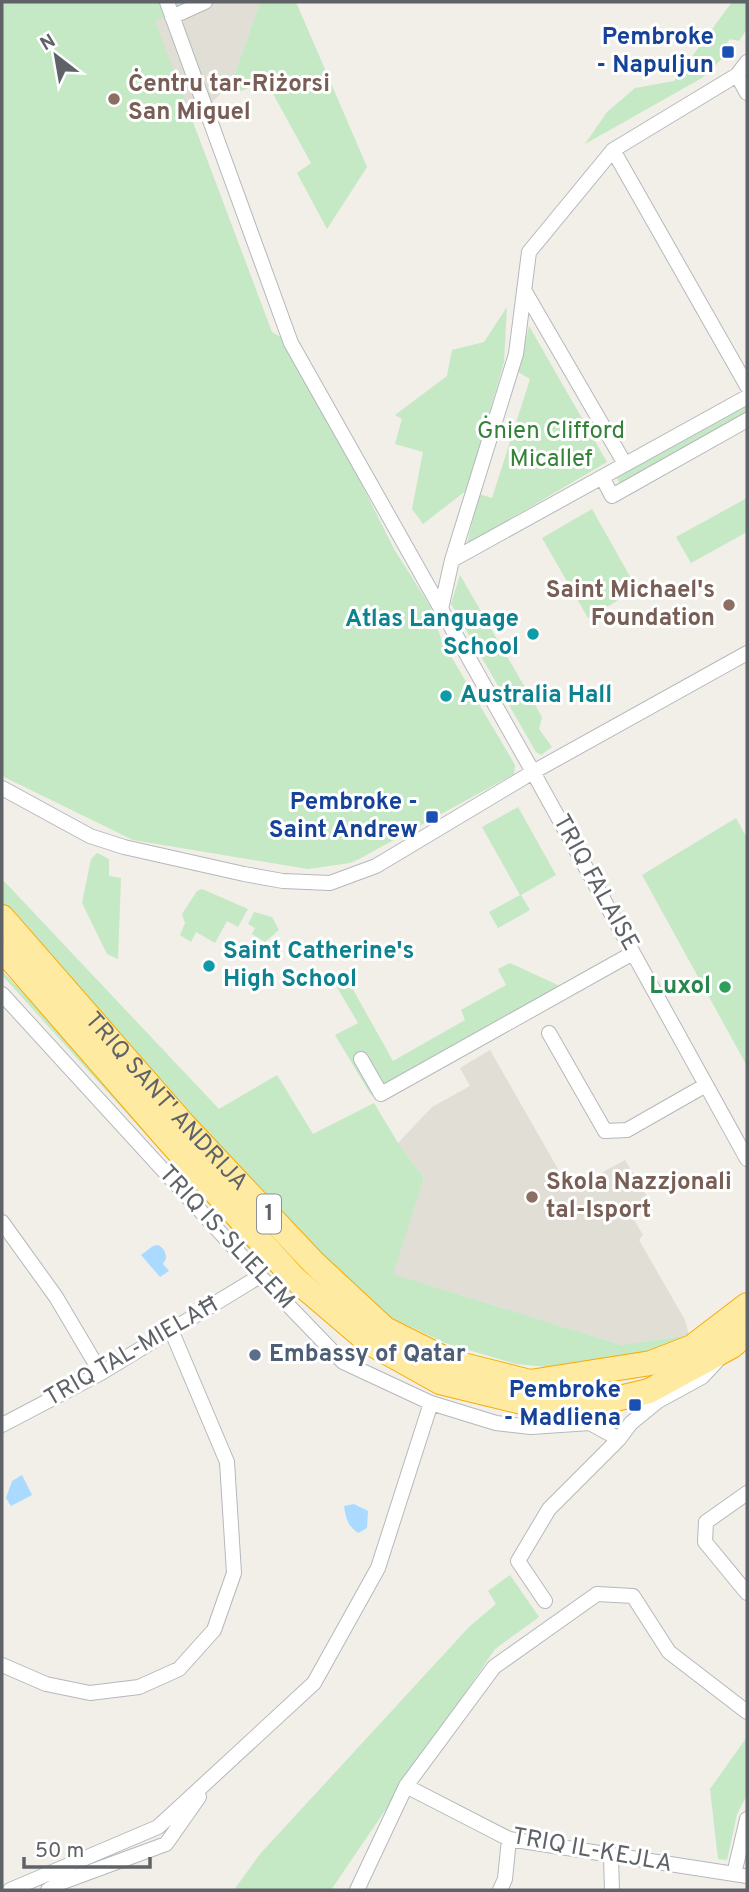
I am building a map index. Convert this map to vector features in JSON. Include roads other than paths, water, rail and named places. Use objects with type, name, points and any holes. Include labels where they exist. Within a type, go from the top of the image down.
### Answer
[{"type":"highway","name":"TRIQ SANT' ANDRIJA","points":[[2,918],[183,1124],[313,1262],[385,1329],[451,1362],[530,1382],[651,1363],[692,1347],[747,1305]]},
{"type":"highway","name":"TRIQ SANT' ANDRIJA","points":[[2,949],[295,1279],[370,1343],[440,1381],[526,1403],[607,1401],[649,1391],[740,1339]]},
{"type":"street","name":"TRIQ FALAISE","points":[[167,2],[291,343],[747,1159]]},
{"type":"street","points":[[172,17],[205,2]]},
{"type":"street","points":[[441,609],[452,560],[516,354],[529,251],[613,150],[737,75],[747,62]]},
{"type":"street","points":[[737,75],[747,93]]},
{"type":"street","points":[[613,150],[747,386]]},
{"type":"street","points":[[524,290],[625,464]]},
{"type":"street","points":[[452,560],[747,397]]},
{"type":"street","points":[[602,477],[612,496],[747,420]]},
{"type":"street","points":[[2,788],[90,836],[124,847],[205,867],[282,881],[330,883],[376,866],[533,772],[747,653]]},
{"type":"street","points":[[361,1059],[382,1094],[633,953]]},
{"type":"street","name":"TRIQ IS-SLIELEM","points":[[2,993],[260,1276],[344,1362],[431,1403],[496,1423],[531,1427],[590,1423]]},
{"type":"street","points":[[549,1032],[606,1131],[627,1130],[706,1085]]},
{"type":"street","points":[[2,1222],[56,1297],[101,1373]]},
{"type":"street","name":"TRIQ TAL-MIELAĦ","points":[[2,1425],[172,1332],[260,1276]]},
{"type":"street","points":[[2,1665],[46,1684],[90,1693],[139,1687],[179,1670],[214,1630],[234,1573],[228,1462],[172,1332]]},
{"type":"street","points":[[545,1601],[518,1561],[549,1509],[619,1439],[631,1423],[658,1401],[702,1377],[740,1339]]},
{"type":"street","points":[[607,1401],[590,1423],[619,1439]]},
{"type":"street","points":[[10,1890],[158,1827],[314,1683],[378,1568],[431,1403]]},
{"type":"street","points":[[747,1493],[706,1522],[705,1542],[747,1593]]},
{"type":"street","points":[[357,1890],[406,1786],[494,1667],[597,1594],[633,1597],[669,1652],[747,1712]]},
{"type":"street","points":[[48,1890],[60,1883],[166,1844],[208,1783]]},
{"type":"street","name":"TRIQ IL-KEJLA","points":[[406,1786],[509,1839],[611,1857],[741,1875]]},
{"type":"street","points":[[741,1875],[747,1819]]},
{"type":"street","points":[[500,1890],[505,1879],[509,1839]]},
{"type":"street","points":[[611,1857],[612,1890]]},
{"type":"water","points":[[158,1245],[165,1252],[166,1259],[163,1264],[169,1271],[160,1277],[141,1255]]},
{"type":"water","points":[[22,1475],[32,1495],[11,1506],[6,1498],[12,1481]]},
{"type":"water","points":[[354,1504],[368,1511],[367,1528],[358,1533],[351,1527],[344,1506]]},
{"type":"place","name":"Pembroke - Napuljun","points":[[728,52]]},
{"type":"place","name":"Ċentru tar-Riżorsi San Miguel","points":[[114,99]]},
{"type":"place","name":"Saint Michael's Foundation","points":[[729,605]]},
{"type":"place","name":"Atlas Language School","points":[[533,634]]},
{"type":"place","name":"Australia Hall","points":[[446,696]]},
{"type":"place","name":"Pembroke - Saint Andrew","points":[[432,817]]},
{"type":"place","name":"Saint Catherine's High School","points":[[209,966]]},
{"type":"place","name":"Luxol","points":[[725,987]]},
{"type":"place","name":"Skola Nazzjonali tal-Isport","points":[[532,1197]]},
{"type":"place","name":"Embassy of Qatar","points":[[255,1355]]},
{"type":"place","name":"Pembroke - Madliena","points":[[635,1405]]},
{"type":"park label","name":"Ġnien Clifford Micallef","points":[[551,446]]}]
